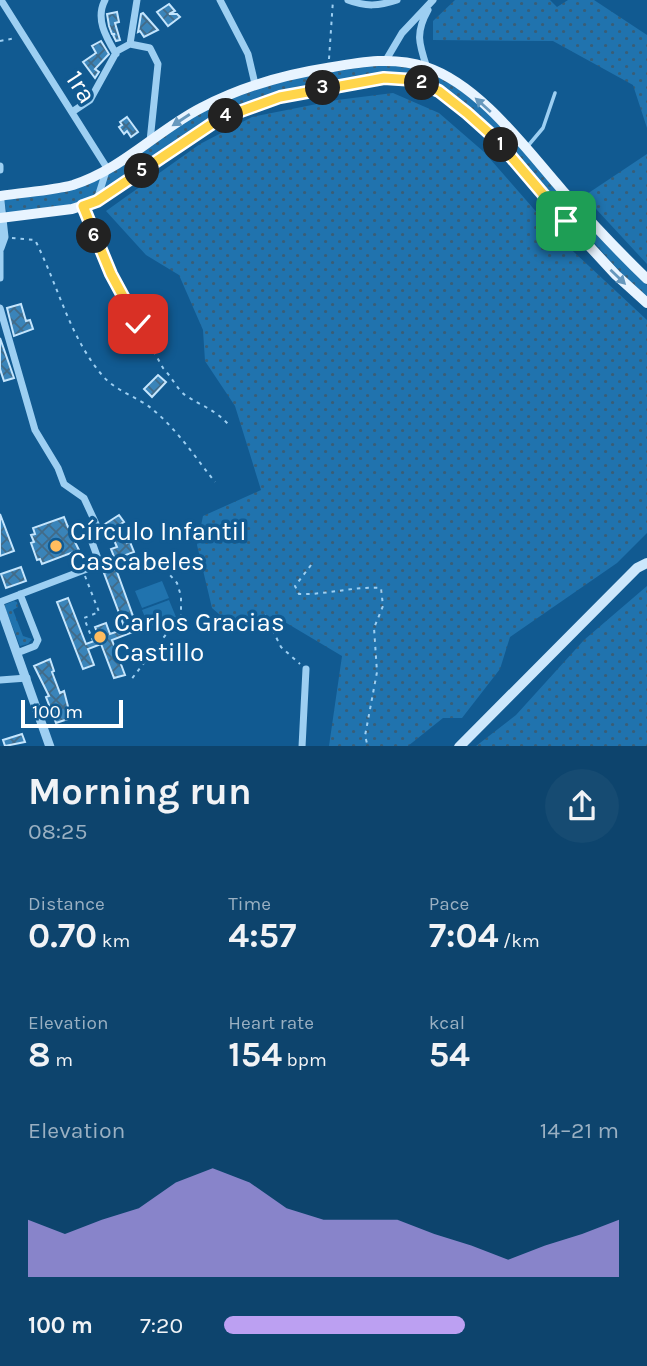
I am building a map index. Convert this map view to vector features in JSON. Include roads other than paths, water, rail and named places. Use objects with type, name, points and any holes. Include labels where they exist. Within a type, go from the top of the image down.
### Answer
[{"type":"main road","points":[[0,198],[73,185],[107,168],[198,110],[255,84],[329,68],[386,60],[427,68],[461,85],[495,116],[647,279]]},
{"type":"main road","points":[[2,218],[83,206],[97,201],[219,119],[280,97],[384,78],[414,80],[439,91],[496,139],[566,221],[616,275],[647,303]]},
{"type":"main road","points":[[566,221],[579,209]]},
{"type":"main road","points":[[459,746],[637,568],[647,563]]},
{"type":"street","name":"1ra","points":[[1,0],[107,168]]},
{"type":"street","points":[[105,0],[102,7],[102,29],[116,54]]},
{"type":"street","points":[[72,112],[90,100],[116,54],[130,44],[137,0]]},
{"type":"street","points":[[220,0],[248,54],[255,84]]},
{"type":"street","points":[[348,0],[360,5],[380,5],[397,0]]},
{"type":"street","points":[[386,60],[402,33],[433,0],[419,25],[427,68]]},
{"type":"street","points":[[130,44],[149,48],[158,64],[150,141]]},
{"type":"street","points":[[97,201],[107,168]]},
{"type":"street","points":[[0,198],[4,237],[0,250],[0,278]]},
{"type":"street","points":[[635,267],[647,273]]},
{"type":"street","points":[[0,313],[35,430],[58,468],[64,484],[84,498],[96,524],[89,534],[100,564],[0,604],[50,746]]},
{"type":"street","points":[[18,653],[35,646],[38,640],[20,594]]},
{"type":"street","points":[[302,746],[306,669]]},
{"type":"street","points":[[0,680],[27,678]]},
{"type":"lane","points":[[526,149],[543,128],[555,93]]},
{"type":"lane","points":[[77,538],[89,534]]},
{"type":"place","name":"Círculo Infantil Cascabeles","points":[[56,546]]},
{"type":"place","name":"Carlos Gracias Castillo","points":[[100,637]]}]
